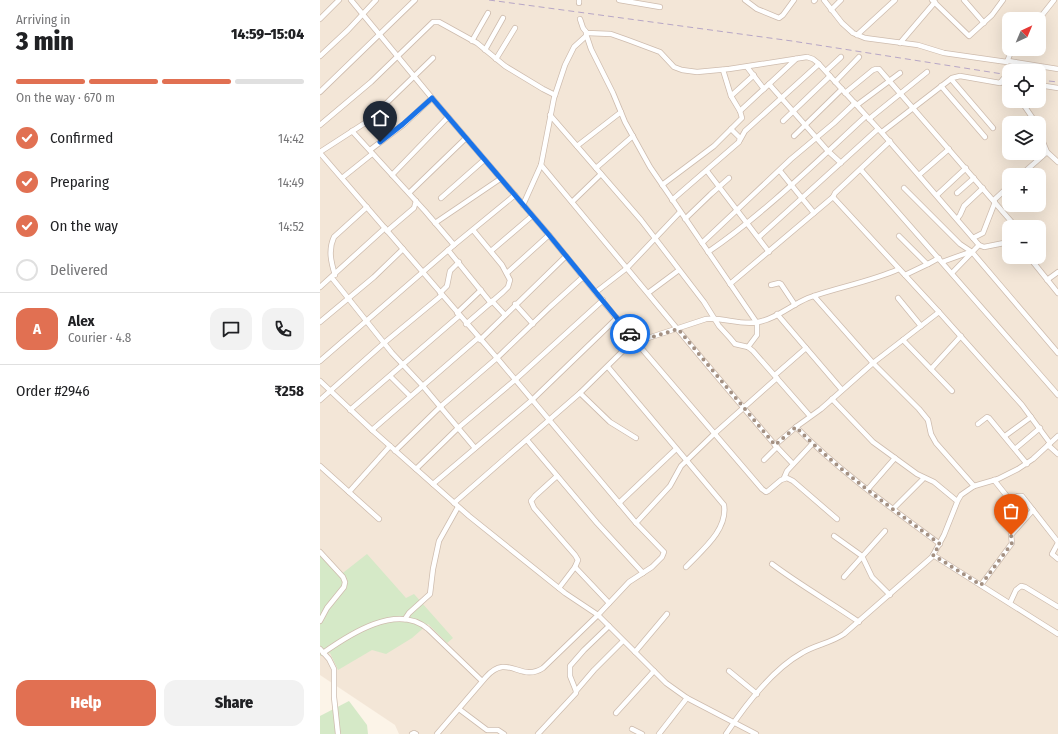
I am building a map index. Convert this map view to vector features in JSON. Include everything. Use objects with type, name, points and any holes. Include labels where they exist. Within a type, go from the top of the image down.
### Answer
[{"type":"street","points":[[320,19],[339,0]]},
{"type":"street","points":[[351,0],[500,179],[549,235],[635,341],[764,491],[768,492],[784,478],[785,473],[812,444]]},
{"type":"street","points":[[320,56],[364,14],[376,0]]},
{"type":"street","points":[[320,92],[415,0]]},
{"type":"street","points":[[619,0],[660,7]]},
{"type":"street","points":[[748,1],[757,9],[779,18],[794,0]]},
{"type":"street","points":[[824,0],[842,24],[857,35],[869,39],[923,46],[944,53],[1007,62],[1008,60],[1058,69]]},
{"type":"street","points":[[831,10],[841,0]]},
{"type":"street","points":[[857,35],[895,0]]},
{"type":"street","points":[[964,0],[984,23]]},
{"type":"street","points":[[900,43],[934,1],[969,36],[995,12],[1003,0]]},
{"type":"street","points":[[1045,12],[1054,0]]},
{"type":"street","points":[[472,41],[488,13]]},
{"type":"street","points":[[485,50],[503,18]]},
{"type":"street","points":[[580,19],[594,55],[633,136],[662,185],[757,323],[758,335],[748,347]]},
{"type":"street","points":[[320,125],[371,82],[433,22],[439,22],[472,41],[505,66],[555,95]]},
{"type":"street","points":[[496,59],[515,28]]},
{"type":"street","points":[[585,31],[590,33],[611,34],[628,40],[660,52],[674,67],[682,70],[697,72],[747,67],[807,57],[813,59],[868,117],[979,245],[984,247],[1002,243]]},
{"type":"street","points":[[523,205],[541,165],[555,95],[571,50],[586,36]]},
{"type":"street","points":[[1008,60],[1009,56]]},
{"type":"street","points":[[826,71],[840,57]]},
{"type":"street","points":[[835,82],[859,57]]},
{"type":"street","points":[[433,58],[368,121],[333,142],[320,152],[322,159],[342,178],[466,324],[497,358],[636,523],[664,552],[658,562],[633,579],[553,660],[538,671],[529,673],[506,666],[498,667],[490,672],[437,734]]},
{"type":"street","points":[[740,111],[796,59]]},
{"type":"street","points":[[672,200],[707,171],[740,140],[745,131],[819,64]]},
{"type":"street","points":[[747,67],[764,89]]},
{"type":"street","points":[[794,136],[843,91],[876,69],[879,69],[1010,220]]},
{"type":"street","points":[[662,185],[702,155],[742,118],[740,111],[731,96],[723,70]]},
{"type":"street","points":[[708,252],[748,223],[868,117],[901,94],[927,72]]},
{"type":"street","points":[[702,243],[791,159],[856,104],[900,73]]},
{"type":"street","points":[[731,96],[754,76]]},
{"type":"street","points":[[783,121],[830,76]]},
{"type":"street","points":[[759,237],[880,131],[951,79],[960,76],[1000,83],[1002,82]]},
{"type":"street","points":[[951,79],[993,128]]},
{"type":"street","points":[[769,84],[805,126],[841,164]]},
{"type":"street","points":[[941,86],[984,137]]},
{"type":"street","points":[[1046,86],[1058,88]]},
{"type":"street","points":[[342,178],[432,98]]},
{"type":"street","points":[[577,146],[621,112]]},
{"type":"street","points":[[550,115],[630,207],[735,344],[748,347],[754,351],[810,416]]},
{"type":"street","points":[[392,175],[448,117]]},
{"type":"street","points":[[731,129],[740,140]]},
{"type":"street","points":[[352,131],[436,223],[454,245]]},
{"type":"street","points":[[596,168],[633,136]]},
{"type":"street","points":[[409,193],[466,138]]},
{"type":"street","points":[[730,284],[833,197],[835,193],[890,142]]},
{"type":"street","points":[[919,175],[949,149]]},
{"type":"street","points":[[1030,168],[1047,152],[1058,162]]},
{"type":"street","points":[[441,198],[484,160]]},
{"type":"street","points":[[541,165],[743,407],[793,464]]},
{"type":"street","points":[[937,195],[966,168]]},
{"type":"street","points":[[861,170],[1058,395]]},
{"type":"street","points":[[707,171],[769,252]]},
{"type":"street","points":[[780,171],[814,213]]},
{"type":"street","points":[[572,202],[601,174]]},
{"type":"street","points":[[685,219],[729,178]]},
{"type":"street","points":[[957,194],[974,178]]},
{"type":"street","points":[[436,223],[500,179]]},
{"type":"street","points":[[904,188],[955,239],[972,252],[1058,353]]},
{"type":"street","points":[[957,219],[964,206],[983,188]]},
{"type":"street","points":[[973,238],[983,233],[994,201],[1002,193]]},
{"type":"street","points":[[320,361],[366,320],[514,195]]},
{"type":"street","points":[[833,197],[940,312],[1031,417],[1040,428],[1049,444],[1058,454]]},
{"type":"street","points":[[320,287],[414,208],[416,201]]},
{"type":"street","points":[[367,207],[334,236],[330,252],[333,276],[348,298],[384,343],[422,385],[475,448]]},
{"type":"street","points":[[596,292],[627,268],[680,212]]},
{"type":"street","points":[[490,252],[532,216]]},
{"type":"street","points":[[466,324],[508,287],[510,280],[507,273],[473,230]]},
{"type":"street","points":[[507,273],[549,235]]},
{"type":"street","points":[[899,236],[928,264]]},
{"type":"street","points":[[952,273],[979,245]]},
{"type":"street","points":[[320,322],[374,277],[403,249]]},
{"type":"street","points":[[448,250],[504,315]]},
{"type":"street","points":[[905,275],[928,264],[972,252]]},
{"type":"street","points":[[372,430],[422,385],[479,339],[566,256]]},
{"type":"street","points":[[320,400],[441,294],[448,286],[450,271],[459,262]]},
{"type":"street","points":[[1034,264],[1058,293]]},
{"type":"street","points":[[405,619],[409,613],[430,594],[433,569],[439,541],[456,505],[635,341],[678,329],[698,321],[714,318],[743,323],[757,323],[765,321],[814,296],[870,280],[899,269]]},
{"type":"street","points":[[648,293],[679,270]]},
{"type":"street","points":[[1047,280],[1058,272]]},
{"type":"street","points":[[395,451],[440,407],[497,358],[583,276]]},
{"type":"street","points":[[772,285],[779,283],[781,284],[795,305]]},
{"type":"street","points":[[350,410],[403,365],[458,314],[481,290]]},
{"type":"street","points":[[814,296],[873,362],[919,409],[928,420],[932,438],[974,486]]},
{"type":"street","points":[[898,298],[921,326]]},
{"type":"street","points":[[416,469],[458,428],[515,380],[603,300]]},
{"type":"street","points":[[515,304],[533,324]]},
{"type":"street","points":[[764,460],[796,427],[832,399],[873,362],[940,312]]},
{"type":"street","points":[[778,314],[842,390]]},
{"type":"street","points":[[433,484],[532,400],[617,318]]},
{"type":"street","points":[[932,369],[961,336]]},
{"type":"street","points":[[902,340],[952,391]]},
{"type":"street","points":[[636,523],[670,486],[679,469],[686,461],[806,348]]},
{"type":"street","points":[[608,367],[686,461],[722,501],[725,510],[725,516],[722,524],[710,542],[686,566]]},
{"type":"street","points":[[390,376],[410,396]]},
{"type":"street","points":[[320,381],[329,391],[456,505],[558,588],[598,615],[666,683],[687,698],[756,734]]},
{"type":"street","points":[[580,393],[610,422],[636,438]]},
{"type":"street","points":[[832,399],[862,431],[879,446],[924,478],[934,482],[957,501]]},
{"type":"street","points":[[978,424],[987,417],[989,418],[1027,464]]},
{"type":"street","points":[[1005,436],[1031,417]]},
{"type":"street","points":[[796,427],[812,444],[856,481],[940,544]]},
{"type":"street","points":[[1015,449],[1040,428]]},
{"type":"street","points":[[726,734],[769,679],[795,657],[808,649],[840,637],[890,595],[933,555],[940,544],[957,501],[961,495],[974,486],[1009,474],[1027,464],[1058,436]]},
{"type":"street","points":[[527,440],[597,523],[642,573]]},
{"type":"street","points":[[349,492],[390,446]]},
{"type":"street","points":[[619,503],[676,449]]},
{"type":"street","points":[[868,489],[895,458]]},
{"type":"street","points":[[320,466],[379,519]]},
{"type":"street","points":[[557,476],[533,498],[531,503],[577,557],[578,562],[575,567],[558,588]]},
{"type":"street","points":[[784,478],[793,481],[837,519]]},
{"type":"street","points":[[893,508],[924,478]]},
{"type":"street","points":[[994,480],[1008,499],[1012,500],[1020,495],[1033,510],[1058,543],[1052,554],[1058,559]]},
{"type":"street","points":[[981,585],[1012,543],[1011,535],[1033,510]]},
{"type":"street","points":[[844,577],[885,531]]},
{"type":"street","points":[[834,536],[862,556],[872,577],[890,595]]},
{"type":"street","points":[[320,552],[345,582],[344,587],[327,608],[320,621]]},
{"type":"street","points":[[933,555],[1058,634]]},
{"type":"street","points":[[772,564],[859,622]]},
{"type":"street","points":[[575,567],[609,603]]},
{"type":"street","points":[[1010,603],[1016,590],[1021,586],[1058,607]]},
{"type":"street","points":[[635,652],[667,614]]},
{"type":"street","points":[[338,734],[334,692],[334,669],[329,659],[322,651],[374,624],[385,620],[405,619],[418,621],[482,681]]},
{"type":"street","points":[[576,691],[570,676],[570,666],[609,626]]},
{"type":"street","points":[[538,734],[570,700],[594,670],[623,641]]},
{"type":"street","points":[[616,713],[654,671]]},
{"type":"street","points":[[729,671],[757,694]]},
{"type":"street","points":[[658,734],[687,698]]},
{"type":"street","points":[[459,709],[487,730],[498,730],[504,734]]},
{"type":"street","points":[[632,729],[642,734]]},
{"type":"street","points":[[412,734],[416,734]]},
{"type":"shaded area","points":[[320,0],[1058,0],[1058,734],[399,734],[395,725],[320,675]]},
{"type":"green space","points":[[367,554],[406,598],[414,594],[453,638],[447,643],[428,624],[412,638],[386,654],[372,650],[338,670],[330,653],[320,656],[320,555],[339,576]]},
{"type":"green space","points":[[349,701],[367,725],[368,734],[320,734],[320,716]]},
{"type":"railway","points":[[489,0],[792,41],[1002,74]]},
{"type":"railway","points":[[1046,81],[1058,82]]},
{"type":"way so far","points":[[630,334],[636,342],[678,329],[775,445],[796,427],[812,444],[856,481],[940,544],[933,555],[981,585],[1012,543],[1011,535]]},
{"type":"route","points":[[380,142],[432,98],[549,235],[630,334]]}]
